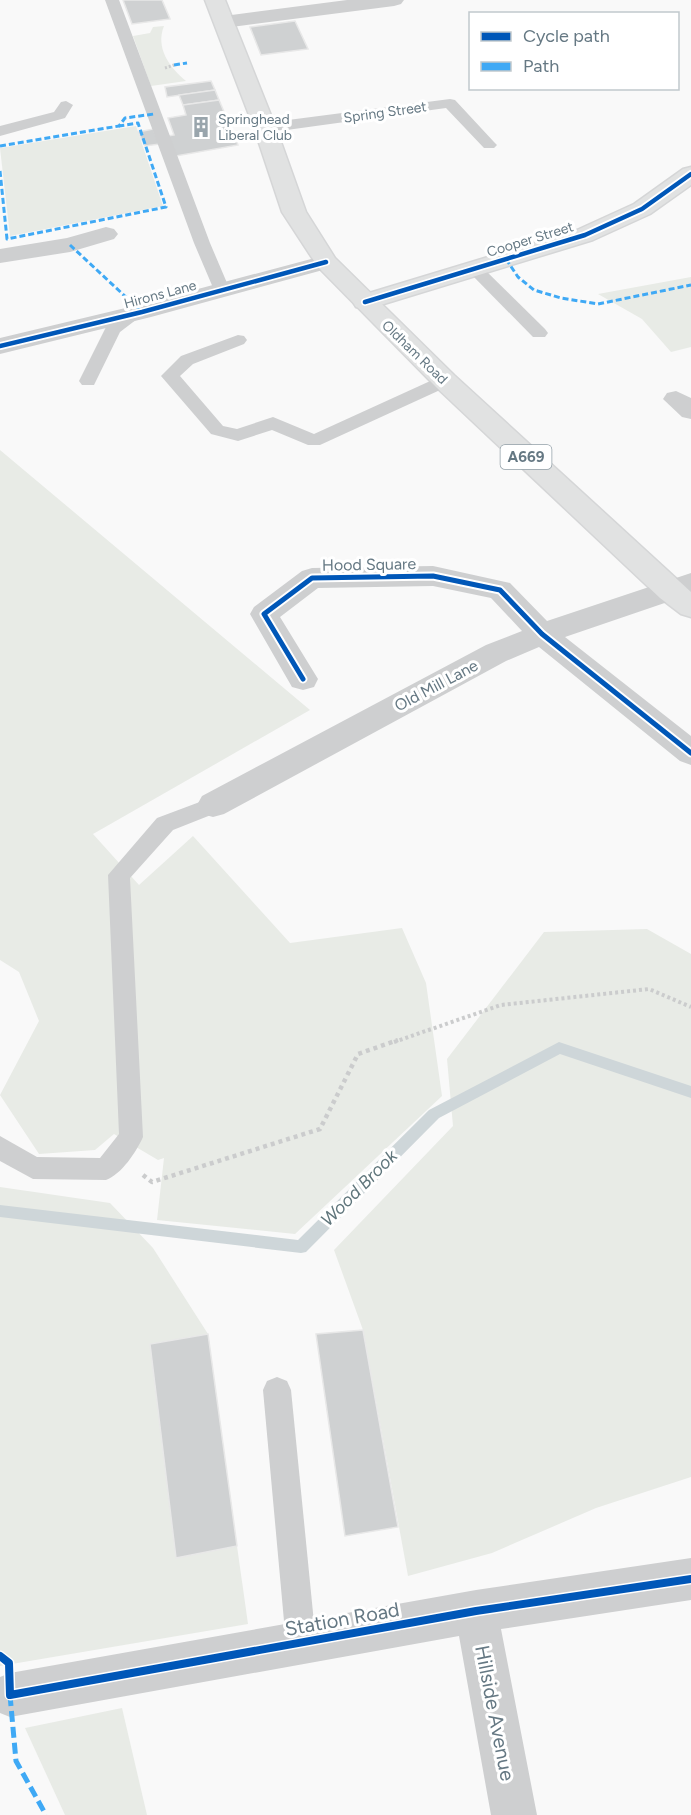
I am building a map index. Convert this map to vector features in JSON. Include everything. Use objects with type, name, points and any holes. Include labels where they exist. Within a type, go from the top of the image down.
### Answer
[{"type":"main road","name":"Oldham Road","points":[[215,0],[265,128],[294,212],[326,262],[445,381],[684,594]]},
{"type":"main road","name":"Cooper Street","points":[[365,302],[585,235],[642,209],[691,174]]},
{"type":"street","points":[[224,22],[394,0]]},
{"type":"street","points":[[0,256],[70,245],[106,234]]},
{"type":"street","name":"Hirons Lane","points":[[0,346],[136,313],[326,262]]},
{"type":"street","name":"Hood Square","points":[[303,679],[264,614],[312,578],[433,576],[500,590],[542,634]]},
{"type":"street","name":"Old Mill Lane","points":[[213,805],[496,653],[542,634],[684,594]]},
{"type":"street","points":[[542,634],[691,753]]},
{"type":"street","name":"Station Road","points":[[3,1693],[476,1611],[691,1579]]},
{"type":"street","name":"Hillside Avenue","points":[[476,1611],[514,1815]]},
{"type":"lane","points":[[112,0],[202,243],[222,290]]},
{"type":"lane","name":"Spring Street","points":[[265,128],[450,103],[489,145]]},
{"type":"lane","points":[[0,131],[60,115],[66,105]]},
{"type":"lane","points":[[475,269],[539,333]]},
{"type":"lane","points":[[88,381],[113,329],[136,313]]},
{"type":"lane","points":[[238,340],[187,360],[170,376],[217,430],[238,435],[273,423],[314,441],[445,381]]},
{"type":"lane","points":[[0,1147],[33,1168],[106,1169],[131,1137],[119,874],[165,824],[213,805]]},
{"type":"lane","points":[[277,1390],[301,1643]]},
{"type":"path","points":[[115,1157],[152,1182],[320,1129],[358,1054],[501,1005],[649,989],[691,1007]]},
{"type":"shaded area","points":[[164,26],[161,42],[163,50],[170,64],[186,81],[151,86],[133,36],[150,33],[153,27]]},
{"type":"shaded area","points":[[136,126],[163,206],[10,236],[0,148]]},
{"type":"shaded area","points":[[691,277],[691,347],[671,352],[642,319],[598,294]]},
{"type":"shaded area","points":[[0,450],[310,710],[93,834],[139,885],[193,836],[290,943],[402,928],[426,983],[442,1096],[295,1234],[157,1220],[164,1158],[158,1160],[114,1134],[95,1150],[39,1154],[0,1095],[39,1021],[19,972],[0,960]]},
{"type":"shaded area","points":[[647,929],[691,954],[691,1477],[596,1508],[492,1553],[408,1576],[363,1330],[334,1250],[453,1126],[447,1059],[544,932]]},
{"type":"shaded area","points":[[0,1187],[110,1203],[153,1248],[208,1334],[150,1344],[176,1557],[237,1546],[248,1624],[0,1666]]},
{"type":"shaded area","points":[[122,1708],[147,1815],[65,1815],[25,1728]]},
{"type":"building","points":[[123,0],[162,0],[170,19],[132,24]]},
{"type":"building","points":[[295,21],[308,49],[261,55],[250,27]]},
{"type":"building","points":[[211,81],[215,90],[167,97],[165,87]]},
{"type":"building","points":[[215,90],[219,100],[183,105],[179,95]]},
{"type":"building","name":"Springhead Liberal Club","points":[[219,100],[238,145],[176,156],[168,136],[174,135],[168,118],[186,115],[183,105]]},
{"type":"building","points":[[153,129],[160,144],[145,146],[138,132]]},
{"type":"building","points":[[363,1330],[398,1527],[345,1536],[316,1334]]},
{"type":"building","points":[[208,1334],[237,1546],[176,1558],[150,1344]]},
{"type":"waterway","name":"Wood Brook","points":[[0,1211],[301,1247],[434,1114],[559,1048],[691,1092]]},
{"type":"marked path","points":[[174,65],[187,63]]},
{"type":"marked path","points":[[0,146],[119,126],[125,118],[154,114]]},
{"type":"marked path","points":[[0,171],[7,239],[166,207],[138,123],[119,126]]},
{"type":"marked path","points":[[70,245],[142,312]]},
{"type":"marked path","points":[[506,259],[518,277],[534,290],[561,298],[598,304],[691,285]]},
{"type":"marked path","points":[[10,1695],[16,1761],[46,1815]]},
{"type":"cycle path","points":[[365,302],[585,235],[642,209],[691,174]]},
{"type":"cycle path","points":[[0,346],[142,312],[326,262]]},
{"type":"cycle path","points":[[303,679],[264,614],[312,578],[433,576],[500,590],[542,634],[691,753]]},
{"type":"cycle path","points":[[0,1656],[9,1663],[10,1695],[476,1611],[691,1579]]},
{"type":"place","name":"Springhead Liberal Club","points":[[201,127]]}]
